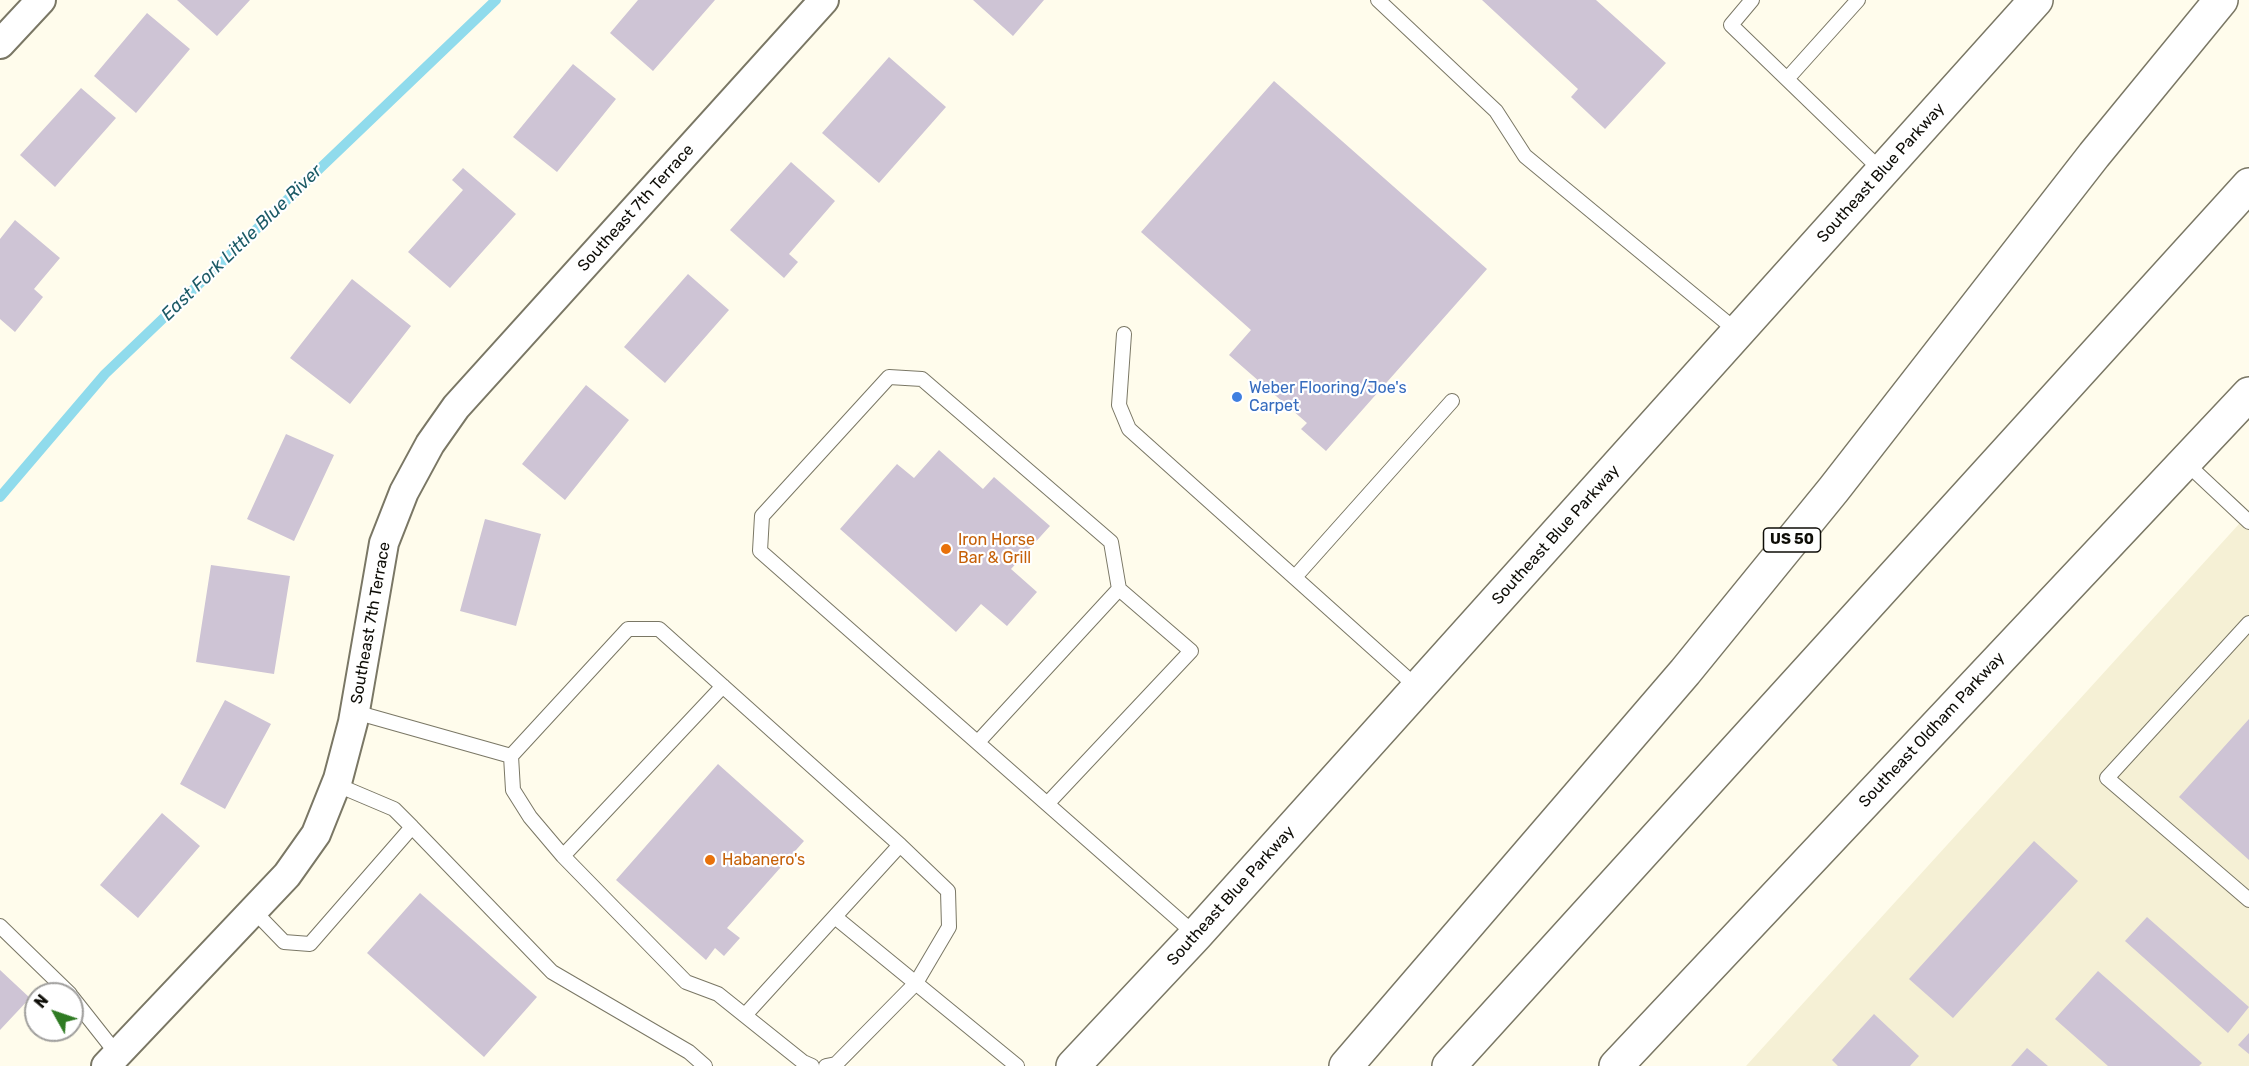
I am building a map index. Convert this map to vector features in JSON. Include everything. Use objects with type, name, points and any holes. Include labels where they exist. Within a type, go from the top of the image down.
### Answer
[{"type":"main road","name":"Southeast Blue Parkway","points":[[1072,1066],[1196,935],[2036,0]]},
{"type":"main road","name":"US 50","points":[[1346,1066],[1684,672],[1834,489],[2094,155],[2221,0]]},
{"type":"main road","points":[[1449,1066],[2249,185]]},
{"type":"main road","name":"Southeast Oldham Parkway","points":[[1616,1066],[2249,394]]},
{"type":"street","points":[[0,44],[41,0]]},
{"type":"street","name":"Southeast 7th Terrace","points":[[111,1060],[287,875],[316,834],[335,784],[355,712],[384,543],[404,492],[430,444],[456,408],[824,0]]},
{"type":"lane","points":[[1378,0],[1496,111],[1525,156],[1738,332]]},
{"type":"lane","points":[[1752,0],[1731,25],[1882,171]]},
{"type":"lane","points":[[1787,79],[1858,0]]},
{"type":"lane","points":[[1124,334],[1119,405],[1129,429],[1418,688]]},
{"type":"lane","points":[[1048,803],[1191,651],[1119,589],[1111,542],[922,379],[889,377],[762,516],[760,551],[1196,935]]},
{"type":"lane","points":[[1294,577],[1452,401]]},
{"type":"lane","points":[[2184,462],[2249,522]]},
{"type":"lane","points":[[978,742],[1119,589]]},
{"type":"lane","points":[[2249,623],[2107,778],[2249,900]]},
{"type":"lane","points":[[812,1066],[803,1062],[746,1014],[718,994],[686,982],[563,856],[531,817],[513,790],[511,756],[628,629],[659,629],[900,845],[948,891],[949,927],[916,983],[836,1064],[826,1066]]},
{"type":"lane","points":[[563,856],[723,686]]},
{"type":"lane","points":[[355,712],[511,756]]},
{"type":"lane","points":[[335,784],[394,809],[552,972],[689,1052],[705,1066]]},
{"type":"lane","points":[[253,910],[284,942],[310,944],[412,827]]},
{"type":"lane","points":[[746,1014],[900,845]]},
{"type":"lane","points":[[835,917],[1017,1066]]},
{"type":"lane","points":[[0,926],[58,982]]},
{"type":"lane","points":[[84,1016],[111,1060]]},
{"type":"shaded area","points":[[2249,513],[2249,1066],[1746,1066]]},
{"type":"building","points":[[177,0],[250,0],[217,36]]},
{"type":"building","points":[[638,0],[715,0],[653,71],[610,33]]},
{"type":"building","points":[[973,0],[1044,0],[1013,36]]},
{"type":"building","points":[[1482,0],[1596,0],[1666,63],[1605,129],[1571,97],[1578,89]]},
{"type":"building","points":[[147,13],[190,49],[136,113],[94,76]]},
{"type":"building","points":[[889,57],[946,107],[879,183],[822,133]]},
{"type":"building","points":[[573,64],[616,99],[557,172],[513,137]]},
{"type":"building","points":[[1274,81],[1487,269],[1326,451],[1301,429],[1307,423],[1229,355],[1251,330],[1141,232]]},
{"type":"building","points":[[81,88],[116,118],[55,187],[20,155]]},
{"type":"building","points":[[791,162],[835,201],[789,254],[798,262],[784,278],[730,230]]},
{"type":"building","points":[[463,168],[516,214],[450,288],[408,252],[463,190],[452,180]]},
{"type":"building","points":[[15,220],[60,258],[34,289],[43,297],[15,332],[0,319],[0,239]]},
{"type":"building","points":[[688,274],[729,310],[665,383],[624,347]]},
{"type":"building","points":[[352,279],[411,326],[350,404],[290,358]]},
{"type":"building","points":[[586,385],[629,420],[565,500],[522,464]]},
{"type":"building","points":[[286,434],[334,455],[294,541],[247,519]]},
{"type":"building","name":"Iron Horse Bar & Grill","points":[[939,450],[983,489],[994,477],[1050,526],[1011,569],[1037,592],[1007,626],[981,604],[956,632],[840,529],[897,464],[914,478]]},
{"type":"building","points":[[485,519],[541,534],[516,626],[460,611]]},
{"type":"building","points":[[211,565],[290,576],[274,674],[196,662]]},
{"type":"building","points":[[225,700],[271,724],[225,809],[180,784]]},
{"type":"building","points":[[2249,719],[2249,860],[2179,797]]},
{"type":"building","name":"Habanero's","points":[[718,764],[804,841],[727,928],[740,938],[724,956],[715,948],[706,960],[616,880]]},
{"type":"building","points":[[162,813],[200,846],[138,918],[100,885]]},
{"type":"building","points":[[2034,841],[2078,881],[1953,1018],[1909,979]]},
{"type":"building","points":[[420,893],[537,997],[484,1057],[367,953]]},
{"type":"building","points":[[2147,917],[2249,1007],[2228,1033],[2125,941]]},
{"type":"building","points":[[0,970],[24,992],[24,1004],[0,1030]]},
{"type":"building","points":[[2098,971],[2202,1063],[2199,1066],[2108,1066],[2055,1019]]},
{"type":"building","points":[[1874,1014],[1919,1056],[1910,1066],[1838,1066],[1832,1060]]},
{"type":"building","points":[[2249,1033],[2249,1054],[2238,1045]]},
{"type":"building","points":[[2027,1048],[2048,1066],[2011,1066]]},
{"type":"waterway","name":"East Fork Little Blue River","points":[[0,497],[105,374],[496,0]]},
{"type":"place","name":"Weber Flooring/Joe's Carpet","points":[[1237,397]]},
{"type":"place","name":"Iron Horse Bar & Grill","points":[[946,549]]},
{"type":"place","name":"Habanero's","points":[[710,860]]}]
